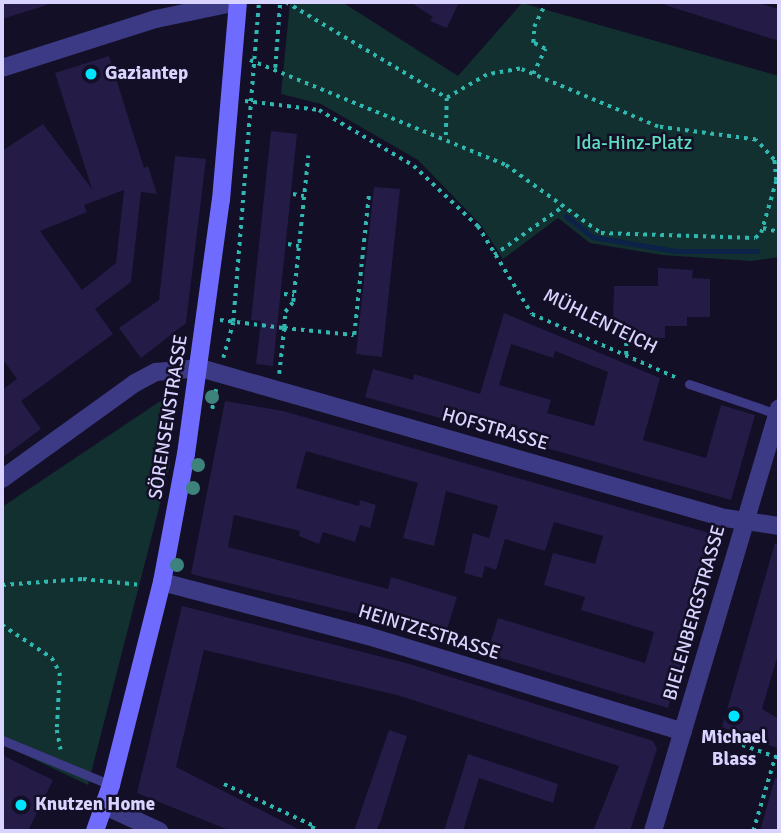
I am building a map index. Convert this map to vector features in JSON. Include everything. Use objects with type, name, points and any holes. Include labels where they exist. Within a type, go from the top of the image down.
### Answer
[{"type":"main road","name":"SÖRENSENSTRASSE","points":[[95,831],[106,806],[162,582],[200,368],[232,100],[238,2]]},
{"type":"street","points":[[2,68],[156,19],[238,2]]},
{"type":"street","points":[[2,479],[135,383],[156,372],[200,368]]},
{"type":"street","name":"HOFSTRASSE","points":[[200,368],[744,520],[779,526]]},
{"type":"street","name":"BIELENBERGSTRASSE","points":[[653,831],[778,411]]},
{"type":"street","name":"HEINTZESTRASSE","points":[[162,582],[368,636],[684,729]]},
{"type":"street","points":[[106,806],[159,831]]},
{"type":"lane","points":[[689,384],[778,411]]},
{"type":"lane","points":[[2,740],[64,769],[111,785]]},
{"type":"path","points":[[253,102],[260,2]]},
{"type":"path","points":[[275,68],[280,2]]},
{"type":"path","points":[[286,2],[447,98]]},
{"type":"path","points":[[533,74],[545,49],[533,43],[534,27],[547,2]]},
{"type":"path","points":[[235,59],[256,61],[275,68],[506,165],[564,206],[589,228],[615,235],[745,240],[755,238],[763,228],[776,170],[767,149],[756,140],[658,127],[533,74],[508,68],[447,98]]},
{"type":"path","points":[[446,140],[447,98]]},
{"type":"path","name":"MÜHLENTEICH","points":[[232,100],[319,110],[414,166],[478,226],[532,314],[689,384]]},
{"type":"path","points":[[278,390],[284,328],[294,295],[308,156]]},
{"type":"path","points":[[206,318],[354,335],[369,193]]},
{"type":"path","points":[[293,194],[304,196]]},
{"type":"path","points":[[494,255],[564,206]]},
{"type":"path","points":[[763,228],[779,232]]},
{"type":"path","points":[[288,244],[299,246]]},
{"type":"path","points":[[284,294],[294,295]]},
{"type":"path","points":[[626,331],[626,355]]},
{"type":"path","points":[[2,585],[83,579],[132,586],[162,582]]},
{"type":"path","points":[[2,625],[52,658],[60,673],[57,730],[64,769]]},
{"type":"path","points":[[684,729],[777,757],[753,831]]},
{"type":"path","points":[[224,783],[314,826],[312,831]]},
{"type":"path","points":[[250,803],[253,797]]},
{"type":"path","points":[[288,821],[291,816]]},
{"type":"green space","name":"Ida-Hinz-Platz","points":[[290,2],[342,2],[458,76],[522,3],[779,76],[779,257],[752,261],[662,255],[590,243],[558,218],[503,259],[481,225],[418,160],[321,104],[281,94]]},
{"type":"green space","points":[[165,398],[170,465],[88,785],[2,744],[2,507]]},
{"type":"building","points":[[2,2],[46,2],[47,5],[2,19]]},
{"type":"building","points":[[410,2],[459,2],[447,28],[430,21],[433,17]]},
{"type":"building","points":[[666,2],[755,2],[779,9],[779,41],[665,5]]},
{"type":"building","points":[[109,56],[144,168],[148,166],[157,194],[141,192],[131,282],[95,309],[113,334],[21,401],[41,429],[2,458],[2,390],[17,379],[2,358],[2,151],[43,124],[92,189],[55,73]],"holes":[[[124,190],[116,263],[82,290],[40,231],[87,212],[84,205]]]},
{"type":"building","points":[[271,131],[297,134],[273,366],[256,364],[261,321],[251,320]]},
{"type":"building","points":[[175,156],[206,159],[186,323],[141,358],[119,328],[159,300]]},
{"type":"building","points":[[374,187],[400,189],[382,357],[356,354]]},
{"type":"building","points":[[658,268],[693,270],[692,278],[710,279],[710,317],[687,317],[687,326],[665,326],[665,338],[625,337],[625,321],[613,321],[614,286],[658,286]]},
{"type":"building","points":[[504,313],[660,378],[643,440],[706,458],[721,405],[755,415],[731,500],[365,397],[373,369],[413,380],[414,374],[480,394]],"holes":[[[511,344],[553,358],[555,351],[608,372],[594,426],[547,413],[551,400],[499,385]]]},
{"type":"building","points":[[225,401],[283,411],[720,536],[668,708],[487,654],[498,618],[645,663],[654,632],[581,610],[585,597],[544,585],[553,553],[595,564],[603,536],[554,522],[545,551],[505,539],[496,570],[485,566],[482,578],[464,573],[473,533],[489,538],[498,506],[446,491],[434,546],[403,538],[418,483],[306,451],[296,488],[359,506],[360,500],[376,505],[370,528],[360,525],[355,542],[323,532],[319,544],[299,536],[300,531],[234,515],[228,547],[388,589],[391,577],[457,597],[447,629],[385,611],[382,620],[191,574]]},
{"type":"building","points":[[775,543],[779,544],[779,651],[762,709],[779,719],[779,749],[722,727]]},
{"type":"building","points":[[182,606],[406,663],[653,741],[657,749],[630,831],[593,831],[619,766],[397,695],[204,650],[176,767],[302,831],[231,831],[137,793]]},
{"type":"building","points":[[389,730],[407,736],[381,820],[376,831],[354,831]]},
{"type":"building","points":[[468,754],[558,784],[553,803],[479,778],[463,831],[444,831]]},
{"type":"building","name":"Knutzen Home","points":[[2,755],[53,780],[28,831],[2,831]]},
{"type":"building","points":[[775,778],[779,779],[779,831],[760,831]]},
{"type":"waterway","points":[[566,216],[593,237],[676,251],[757,251]]},
{"type":"place","name":"Gaziantep","points":[[91,74]]},
{"type":"place","name":"Michael Blass","points":[[734,716]]},
{"type":"place","name":"Knutzen Home","points":[[21,805]]}]
